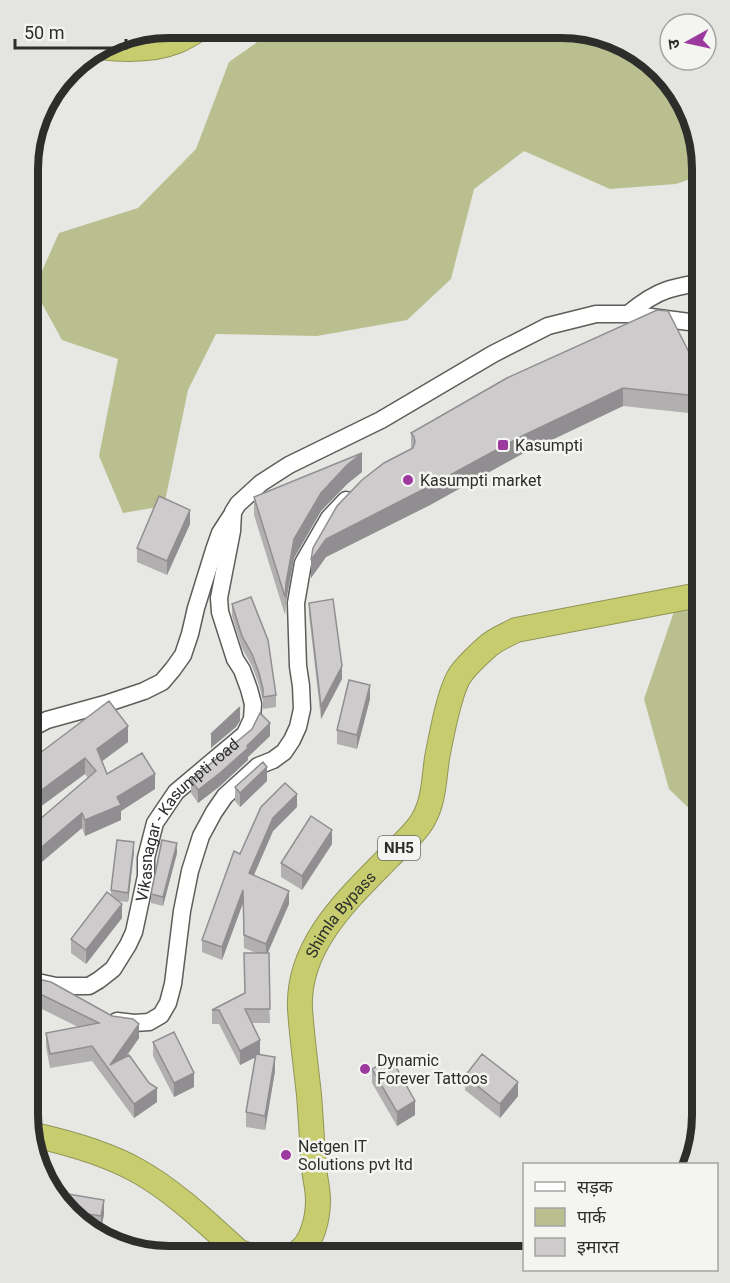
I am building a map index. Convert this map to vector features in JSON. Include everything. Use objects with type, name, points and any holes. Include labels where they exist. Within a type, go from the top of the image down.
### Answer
[{"type":"highway","points":[[116,48],[155,47],[182,38]]},
{"type":"highway","name":"Shimla Bypass","points":[[304,1246],[315,1222],[318,1200],[300,1007],[306,968],[321,933],[355,891],[423,821],[430,806],[435,784],[450,699],[459,676],[490,644],[516,630],[693,596]]},
{"type":"highway","points":[[40,1136],[95,1151],[140,1172],[178,1199],[232,1246]]},
{"type":"street","points":[[628,314],[657,294],[693,284]]},
{"type":"street","points":[[38,725],[47,720],[144,691],[162,682],[183,656],[220,533],[238,504],[251,491],[289,465],[381,420],[520,339],[548,326],[596,314],[628,314],[693,322]]},
{"type":"street","points":[[100,1012],[117,1021],[149,1022],[161,1015],[168,1003],[173,984],[182,911],[190,871],[201,837],[213,812],[225,796],[258,766],[273,760],[284,752],[298,727],[302,710],[296,603],[303,563],[329,518],[355,491]]},
{"type":"street","name":"Vikasnagar - Kasumpti road","points":[[38,982],[56,986],[88,986],[113,969],[134,932],[146,876],[146,858],[155,823],[176,792],[239,739],[252,719],[253,704],[249,689],[235,659],[220,612],[219,598],[233,512]]},
{"type":"street","points":[[56,986],[84,1002]]},
{"type":"green space","points":[[263,38],[562,38],[604,44],[631,58],[633,62],[635,61],[660,82],[686,126],[693,178],[676,184],[610,189],[524,151],[474,189],[451,279],[407,320],[317,336],[216,334],[188,390],[164,506],[123,513],[99,456],[118,359],[62,340],[38,296],[38,280],[59,233],[138,208],[196,149],[229,62]]},
{"type":"green space","points":[[693,595],[692,812],[669,789],[644,699],[678,600]]},
{"type":"building","points":[[657,310],[668,311],[693,360],[693,396],[623,388],[520,437],[326,539],[311,560],[313,548],[337,506],[362,480],[384,463],[413,448],[415,442],[411,433],[507,378]]},
{"type":"building","points":[[362,453],[347,465],[321,493],[294,539],[285,597],[254,497]]},
{"type":"building","points":[[159,496],[190,510],[167,561],[137,548]]},
{"type":"building","points":[[251,597],[268,640],[276,695],[263,697],[259,673],[242,636],[232,604]]},
{"type":"building","points":[[333,599],[342,666],[321,706],[309,603]]},
{"type":"building","points":[[349,680],[370,685],[357,735],[337,730]]},
{"type":"building","points":[[109,701],[128,726],[97,749],[107,774],[142,753],[155,774],[117,797],[121,805],[85,820],[82,813],[38,850],[38,821],[96,771],[85,758],[38,793],[38,754]]},
{"type":"building","points":[[240,707],[236,713],[211,734]]},
{"type":"building","points":[[260,713],[270,723],[247,746],[248,748],[198,790],[191,780],[252,729]]},
{"type":"building","points":[[263,762],[267,767],[240,793],[235,787]]},
{"type":"building","points":[[285,783],[297,794],[273,818],[249,873],[289,891],[266,944],[244,935],[243,890],[222,947],[202,940],[234,851],[240,854],[261,807]]},
{"type":"building","points":[[311,816],[332,830],[302,876],[281,863]]},
{"type":"building","points":[[117,840],[134,842],[128,893],[111,890]]},
{"type":"building","points":[[162,840],[177,843],[163,897],[151,894]]},
{"type":"building","points":[[107,892],[122,904],[86,950],[71,939]]},
{"type":"building","points":[[244,953],[269,953],[270,1009],[245,1009],[260,1040],[240,1051],[219,1010],[212,1010],[245,993]]},
{"type":"building","points":[[38,979],[51,982],[112,1016],[133,1019],[139,1024],[110,1065],[129,1055],[149,1083],[157,1088],[134,1104],[92,1046],[50,1054],[46,1033],[99,1023],[38,993]]},
{"type":"building","points":[[174,1032],[194,1073],[174,1083],[153,1042]]},
{"type":"building","points":[[256,1054],[275,1057],[265,1116],[246,1112]]},
{"type":"building","points":[[482,1054],[518,1082],[500,1104],[465,1076]]},
{"type":"building","points":[[391,1058],[415,1101],[397,1112],[372,1069]]},
{"type":"building","points":[[65,1193],[104,1200],[101,1216],[82,1213]]},
{"type":"place","name":"Kasumpti","points":[[503,445]]},
{"type":"place","name":"Kasumpti market","points":[[408,480]]},
{"type":"place","name":"Dynamic Forever Tattoos","points":[[365,1069]]},
{"type":"place","name":"Netgen IT Solutions pvt ltd","points":[[286,1155]]}]
